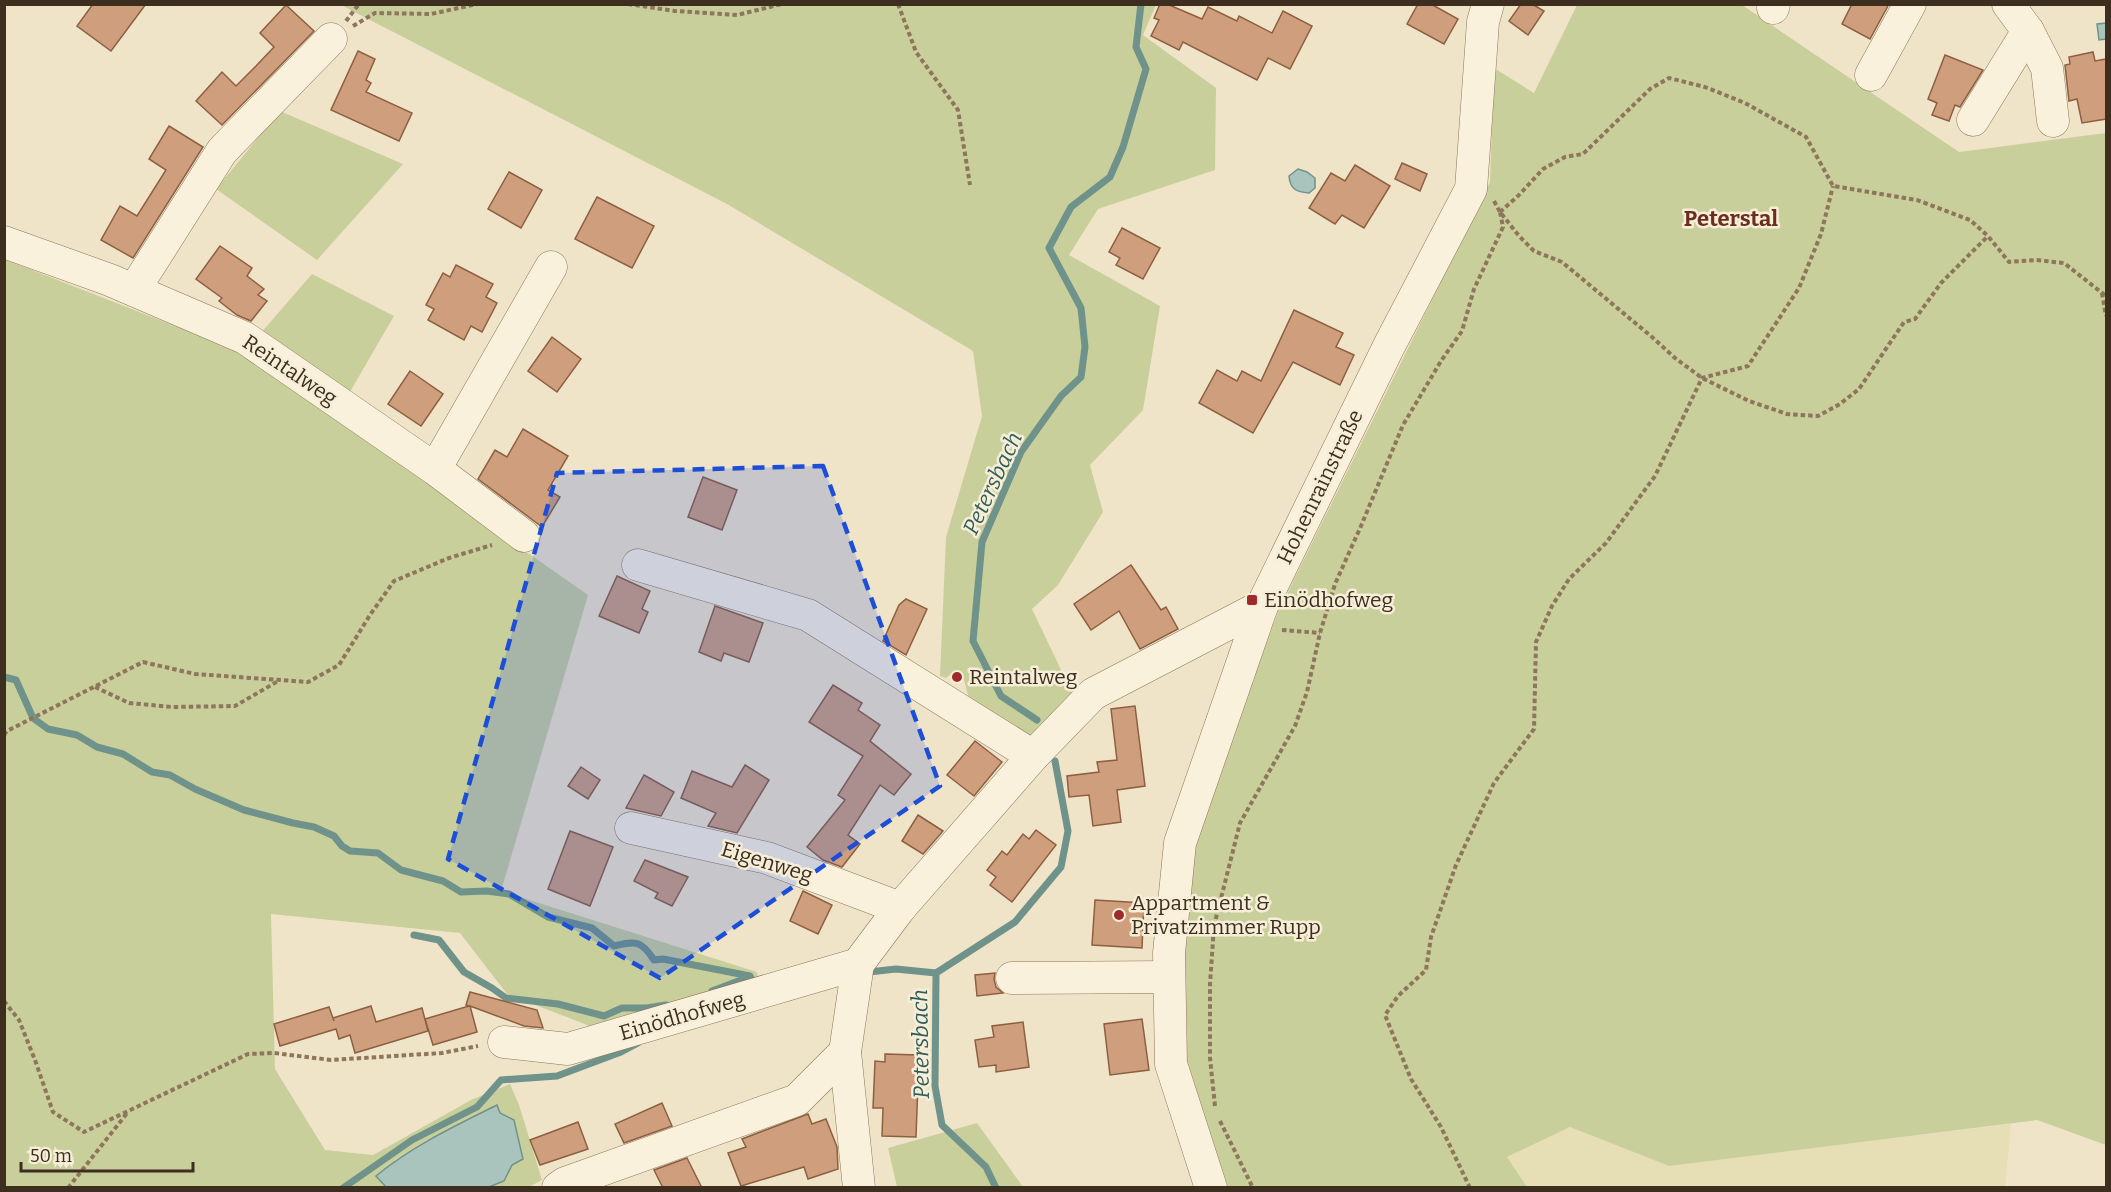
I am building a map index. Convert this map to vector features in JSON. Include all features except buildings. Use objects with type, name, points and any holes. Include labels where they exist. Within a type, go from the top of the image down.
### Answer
[{"type":"street","name":"Hohenrainstraße","points":[[1211,1188],[1171,1064],[1169,953],[1180,843],[1258,616],[1389,346],[1471,189],[1484,22],[1488,4]]},
{"type":"street","points":[[1871,75],[1910,4]]},
{"type":"street","points":[[2008,4],[2028,31],[2047,68],[2053,121]]},
{"type":"street","points":[[1973,120],[2028,31]]},
{"type":"street","points":[[134,290],[222,151],[332,39]]},
{"type":"street","name":"Reintalweg","points":[[4,242],[134,290],[245,338],[435,469],[524,536]]},
{"type":"street","points":[[435,469],[551,267]]},
{"type":"street","points":[[638,565],[808,615],[1033,756]]},
{"type":"street","points":[[859,1188],[845,1052],[858,964],[900,908],[1033,756],[1093,694],[1258,616]]},
{"type":"street","name":"Eigenweg","points":[[631,828],[767,858],[900,908]]},
{"type":"street","name":"Einödhofweg","points":[[504,1041],[568,1049],[858,964]]},
{"type":"street","points":[[1011,978],[1169,977]]},
{"type":"street","points":[[558,1188],[565,1183],[797,1100],[845,1052]]},
{"type":"path","points":[[332,39],[375,13],[431,14],[477,4]]},
{"type":"path","points":[[628,4],[675,11],[737,15],[782,4]]},
{"type":"path","points":[[898,4],[916,52],[958,110],[970,185]]},
{"type":"path","points":[[1470,1188],[1441,1127],[1411,1079],[1384,1015],[1398,996],[1426,970],[1431,937],[1456,865],[1494,783],[1534,729],[1536,642],[1552,606],[1569,579],[1606,543],[1655,476],[1702,378],[1748,366],[1799,288],[1821,234],[1833,186],[1806,137],[1745,102],[1705,87],[1670,78],[1650,88],[1583,154],[1565,157],[1543,169],[1500,212]]},
{"type":"path","points":[[1833,186],[1917,200],[1970,220],[1988,236],[2009,262],[2036,260],[2064,263],[2104,294],[2106,316]]},
{"type":"path","points":[[1500,212],[1534,251],[1562,262],[1675,358],[1702,378],[1749,401],[1777,411],[1818,416],[1840,404],[1859,388],[1904,322],[1915,319],[1941,283],[1988,236]]},
{"type":"path","points":[[1253,1188],[1215,1112],[1210,1058],[1210,984],[1214,926],[1240,823],[1295,726],[1307,692],[1320,633],[1335,584],[1402,424],[1462,331],[1474,289],[1503,227],[1500,212]]},
{"type":"path","points":[[4,735],[143,662],[195,674],[308,682],[339,665],[394,581],[449,558],[524,536]]},
{"type":"path","points":[[1258,616],[1292,632],[1320,633]]},
{"type":"path","points":[[94,687],[129,703],[172,707],[235,706],[281,680]]},
{"type":"path","points":[[4,1001],[19,1020],[53,1112],[84,1132],[248,1054],[274,1053],[332,1060],[375,1058],[442,1053],[504,1041]]},
{"type":"path","points":[[68,1188],[128,1111]]},
{"type":"highlighted area","points":[[823,466],[940,786],[660,978],[448,859],[557,473]]},
{"type":"shaded area","points":[[2011,1124],[2005,1187],[1527,1187],[1507,1157],[1570,1127],[1669,1166]]},
{"type":"green space","points":[[341,5],[1156,5],[1143,35],[1216,88],[1215,170],[1098,209],[1069,255],[1160,306],[1143,410],[1090,465],[1103,512],[1058,585],[1032,609],[1075,699],[1030,745],[973,714],[963,676],[954,671],[946,678],[940,676],[946,537],[982,416],[973,351],[727,204]]},
{"type":"green space","points":[[1577,5],[1742,5],[1959,152],[2106,133],[2106,1145],[2037,1120],[1669,1166],[1570,1127],[1507,1157],[1527,1187],[1227,1187],[1180,1064],[1180,953],[1191,843],[1278,612],[1490,182],[1494,68],[1534,93]]},
{"type":"green space","points":[[280,111],[403,164],[317,260],[216,189]]},
{"type":"green space","points":[[4,259],[239,351],[588,595],[501,891],[757,972],[760,993],[595,1028],[507,994],[460,933],[271,914],[275,1069],[325,1150],[373,1155],[471,1100],[510,1084],[519,1105],[542,1180],[529,1187],[489,1187],[504,1181],[512,1165],[497,1106],[395,1160],[383,1183],[387,1187],[5,1187]]},
{"type":"green space","points":[[312,274],[394,316],[347,397],[260,334]]},
{"type":"green space","points":[[977,1123],[1023,1187],[897,1187],[888,1148]]},
{"type":"water","points":[[2106,23],[2106,39],[2099,40],[2097,24]]},
{"type":"water","points":[[1298,169],[1315,178],[1315,188],[1309,193],[1297,191],[1292,187],[1289,176]]},
{"type":"water","points":[[497,1105],[500,1113],[514,1120],[523,1159],[512,1165],[504,1181],[489,1187],[387,1188],[376,1176],[419,1146]]},
{"type":"waterway","name":"Petersbach","points":[[1037,720],[1001,696],[973,641],[982,542],[1021,452],[1061,396],[1081,377],[1085,347],[1081,308],[1049,248],[1071,207],[1110,177],[1123,147],[1146,69],[1136,47],[1141,4]]},
{"type":"waterway","points":[[4,677],[16,680],[33,718],[48,729],[77,735],[97,747],[123,754],[152,772],[170,775],[195,789],[244,810],[314,827],[334,836],[342,846],[350,851],[378,853],[401,870],[443,881],[461,892],[487,891],[509,894],[548,917],[592,928],[614,946],[628,943],[641,945],[654,960],[663,959],[750,976],[754,984]]},
{"type":"waterway","name":"Petersbach","points":[[996,1188],[986,1167],[942,1125],[935,1086],[936,973],[1015,922],[1061,867],[1068,831],[1055,761]]},
{"type":"waterway","points":[[414,935],[439,940],[464,972],[506,998],[558,1004],[604,1016],[622,1008],[666,1005]]},
{"type":"waterway","points":[[869,972],[896,969],[936,973]]},
{"type":"waterway","points":[[712,991],[749,977]]},
{"type":"waterway","points":[[343,1188],[412,1140],[477,1107],[501,1080],[557,1076],[621,1052],[638,1043]]},
{"type":"place","name":"Einödhofweg","points":[[1252,600]]},
{"type":"place","name":"Reintalweg","points":[[957,677]]},
{"type":"place","name":"Appartment & Privatzimmer Rupp","points":[[1119,915]]},
{"type":"district","name":"Peterstal","points":[[1731,218]]}]
